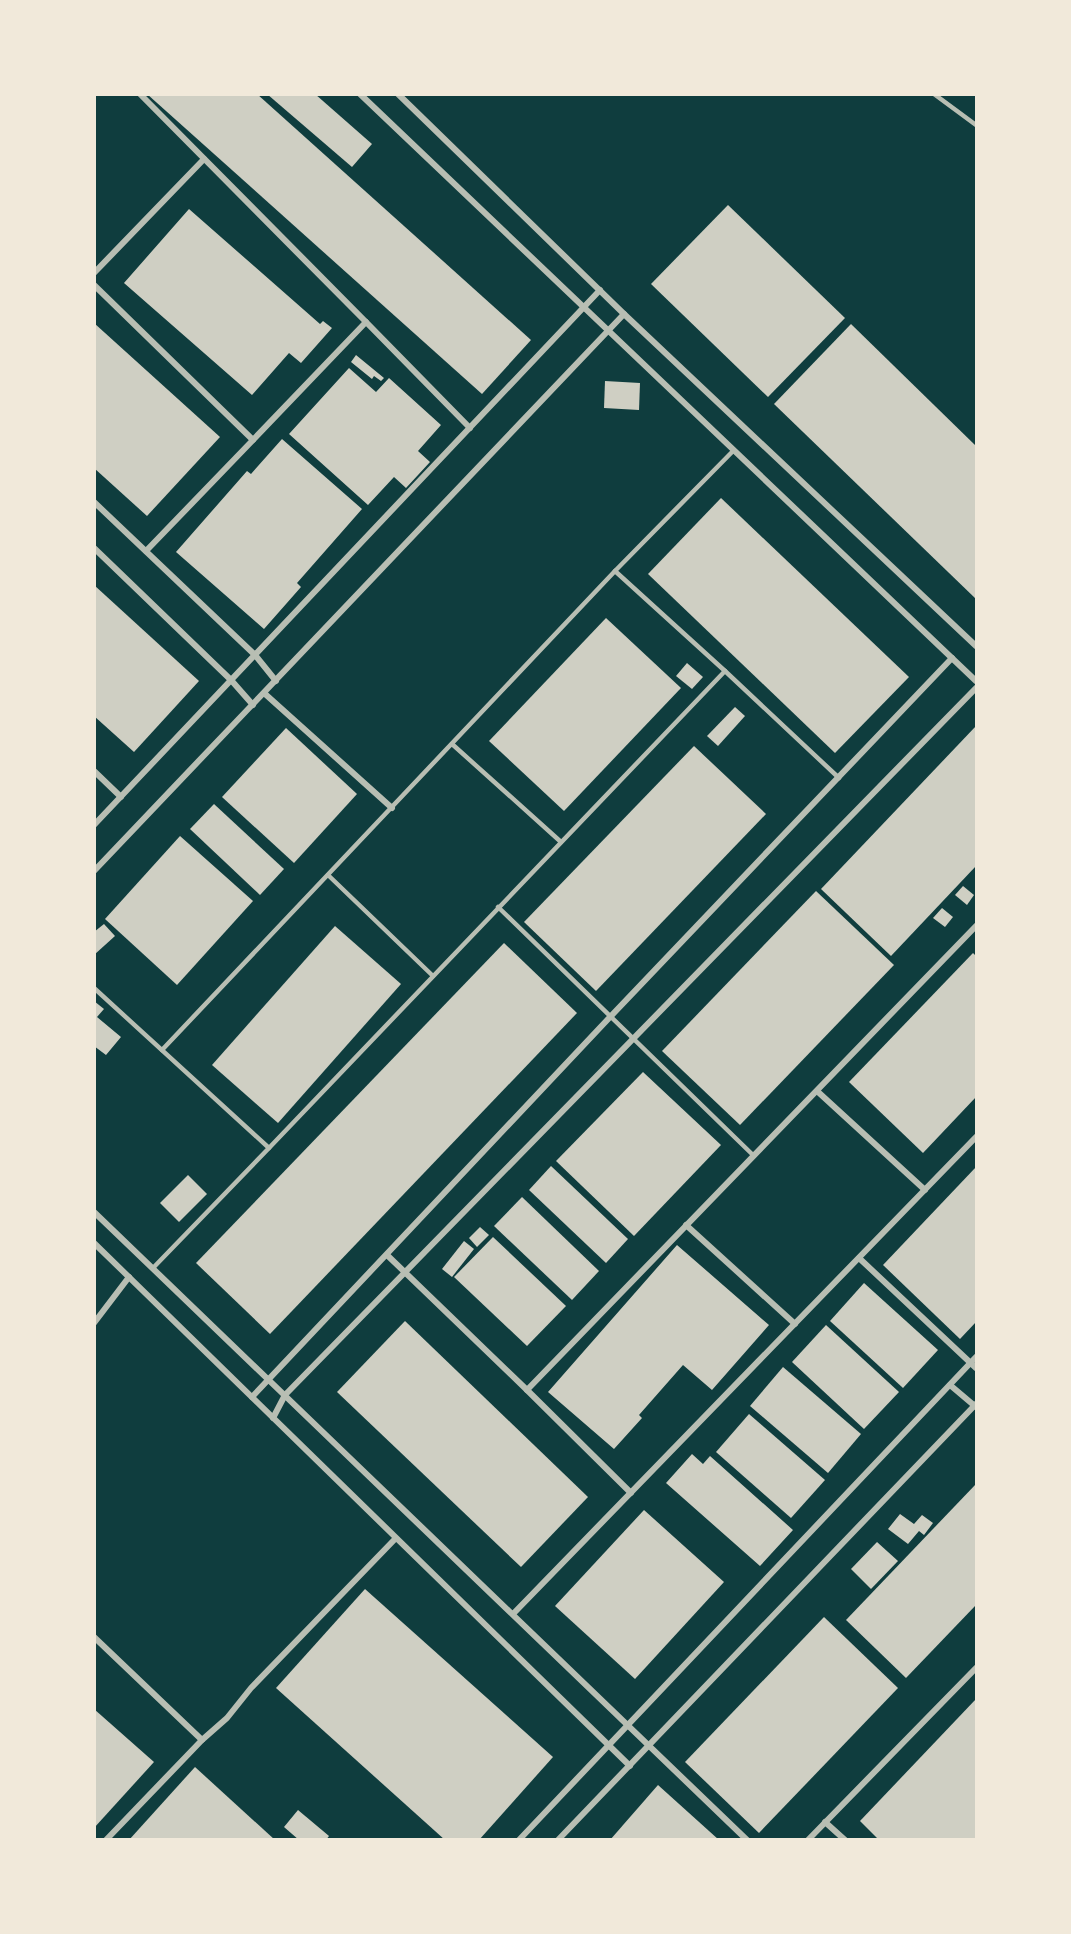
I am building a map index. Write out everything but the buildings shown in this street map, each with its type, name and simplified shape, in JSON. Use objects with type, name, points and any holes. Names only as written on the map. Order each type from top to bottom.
[{"type":"street","points":[[140,94],[470,428]]},
{"type":"street","points":[[360,94],[976,681]]},
{"type":"street","points":[[398,94],[624,314],[976,646]]},
{"type":"street","points":[[94,273],[204,159]]},
{"type":"street","points":[[94,285],[253,440]]},
{"type":"street","points":[[94,825],[600,290]]},
{"type":"street","points":[[94,872],[624,314]]},
{"type":"street","points":[[146,551],[366,322]]},
{"type":"street","points":[[94,502],[255,655],[276,681]]},
{"type":"street","points":[[94,548],[231,680],[253,705]]},
{"type":"street","points":[[252,1397],[952,658]]},
{"type":"street","points":[[273,1418],[285,1395],[976,688]]},
{"type":"street","points":[[264,693],[392,808]]},
{"type":"street","points":[[94,771],[121,797]]},
{"type":"street","points":[[527,1390],[976,926]]},
{"type":"street","points":[[817,1091],[925,1190]]},
{"type":"street","points":[[513,1614],[976,1137]]},
{"type":"street","points":[[94,1212],[747,1839]]},
{"type":"street","points":[[686,1225],[795,1324]]},
{"type":"street","points":[[94,1243],[630,1766]]},
{"type":"street","points":[[387,1255],[631,1493]]},
{"type":"street","points":[[859,1258],[976,1368]]},
{"type":"street","points":[[94,1323],[129,1277]]},
{"type":"street","points":[[519,1839],[976,1357]]},
{"type":"street","points":[[558,1839],[976,1406],[950,1385]]},
{"type":"street","points":[[106,1839],[202,1740],[227,1718],[251,1688],[395,1539]]},
{"type":"street","points":[[94,1637],[202,1740]]},
{"type":"street","points":[[808,1839],[976,1668]]},
{"type":"street","points":[[825,1822],[845,1839]]},
{"type":"lane","points":[[934,94],[976,125]]},
{"type":"lane","points":[[162,1050],[615,571],[734,450]]},
{"type":"lane","points":[[615,571],[839,778]]},
{"type":"lane","points":[[153,1268],[724,671]]},
{"type":"lane","points":[[452,744],[561,842]]},
{"type":"lane","points":[[328,876],[433,975]]},
{"type":"lane","points":[[498,907],[754,1155]]},
{"type":"lane","points":[[94,988],[269,1148]]}]
